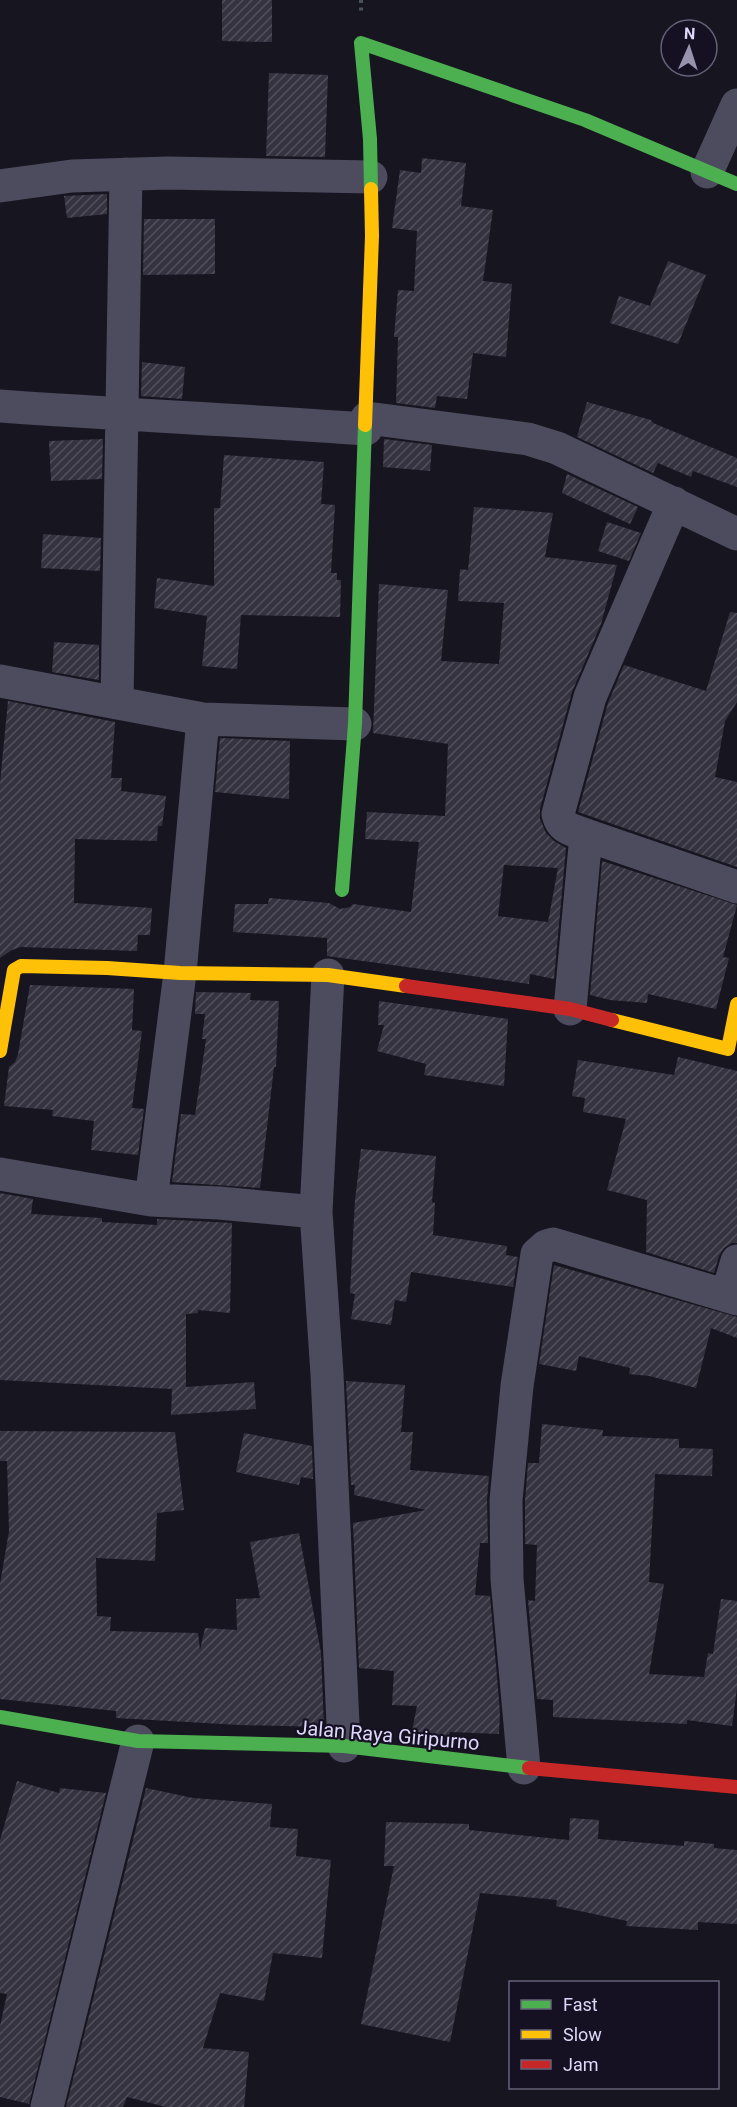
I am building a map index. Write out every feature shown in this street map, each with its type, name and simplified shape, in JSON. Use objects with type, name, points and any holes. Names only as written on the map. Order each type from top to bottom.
[{"type":"street","points":[[342,890],[356,724],[372,236],[370,139],[361,43],[585,120],[737,184]]},
{"type":"street","points":[[707,172],[737,105]]},
{"type":"street","points":[[0,186],[72,176],[126,174],[371,177]]},
{"type":"street","points":[[117,703],[126,174]]},
{"type":"street","points":[[0,406],[121,415],[366,424],[536,441],[557,448],[737,534]]},
{"type":"street","points":[[674,503],[590,697],[558,814],[563,826],[737,887]]},
{"type":"street","points":[[0,681],[203,719],[356,724]]},
{"type":"street","points":[[151,1200],[180,973],[203,719]]},
{"type":"street","points":[[570,1009],[586,835]]},
{"type":"street","points":[[0,1051],[12,975],[18,967],[107,968],[180,973],[328,975],[570,1009],[732,1049],[737,1004]]},
{"type":"street","points":[[328,975],[316,1212],[327,1374],[344,1746]]},
{"type":"street","points":[[0,1174],[151,1200],[219,1203],[316,1212]]},
{"type":"street","points":[[524,1768],[507,1579],[506,1500],[517,1386],[537,1254],[546,1246],[553,1245],[732,1297],[737,1261]]},
{"type":"street","name":"Jalan Raya Giripurno","points":[[0,1717],[138,1741],[344,1746],[524,1768],[737,1787]]},
{"type":"street","points":[[47,2107],[138,1741]]},
{"type":"building","points":[[222,0],[272,0],[272,42],[222,41]]},
{"type":"building","points":[[269,73],[328,75],[325,157],[266,156]]},
{"type":"building","points":[[422,158],[466,163],[461,206],[493,210],[483,281],[512,284],[506,357],[473,353],[467,399],[437,396],[435,408],[396,403],[398,337],[394,337],[398,290],[414,291],[417,231],[392,228],[400,170],[421,173]]},
{"type":"building","points":[[107,194],[107,214],[67,218],[64,196]]},
{"type":"building","points":[[144,219],[215,219],[215,274],[143,275]]},
{"type":"building","points":[[668,261],[706,275],[678,344],[610,323],[619,296],[650,306]]},
{"type":"building","points":[[142,362],[185,367],[182,399],[141,396]]},
{"type":"building","points":[[587,402],[651,420],[653,423],[737,458],[737,487],[693,471],[691,477],[658,463],[653,473],[577,437]]},
{"type":"building","points":[[103,439],[102,479],[51,481],[49,441]]},
{"type":"building","points":[[384,439],[432,445],[430,471],[383,467]]},
{"type":"building","points":[[224,455],[324,462],[321,504],[335,505],[331,573],[337,573],[337,580],[341,580],[340,617],[241,615],[237,669],[202,666],[207,616],[154,608],[157,578],[214,586],[214,508],[220,508]]},
{"type":"building","points":[[567,474],[638,507],[630,524],[562,493]]},
{"type":"building","points":[[474,507],[553,513],[545,557],[617,565],[601,624],[572,692],[540,809],[540,819],[546,833],[566,848],[554,979],[530,974],[529,984],[327,956],[327,938],[233,932],[235,904],[268,904],[269,898],[329,903],[340,909],[353,904],[411,912],[419,842],[365,839],[367,812],[445,816],[448,744],[373,733],[379,584],[448,590],[441,661],[499,664],[504,603],[458,601],[460,569],[468,570]],"holes":[[[504,865],[558,868],[548,922],[498,916]]]},
{"type":"building","points":[[607,522],[641,533],[629,561],[598,551]]},
{"type":"building","points":[[43,534],[101,538],[100,571],[41,568]]},
{"type":"building","points":[[730,612],[737,613],[737,702],[725,721],[715,777],[737,782],[737,867],[578,812],[608,703],[624,665],[706,691]]},
{"type":"building","points":[[54,642],[99,645],[99,680],[52,672]]},
{"type":"building","points":[[8,701],[115,722],[111,778],[122,778],[121,791],[166,796],[162,826],[158,826],[157,841],[75,839],[74,903],[152,908],[150,935],[138,935],[137,951],[21,947],[0,958],[0,783]]},
{"type":"building","points":[[220,738],[290,741],[289,799],[215,792]]},
{"type":"building","points":[[602,861],[737,905],[723,957],[729,958],[716,1009],[648,994],[647,1003],[610,1000],[590,995]]},
{"type":"building","points":[[30,985],[134,989],[132,1030],[142,1031],[132,1108],[144,1109],[138,1155],[91,1150],[94,1121],[52,1116],[53,1110],[4,1106],[9,1067],[15,1062],[18,1054]]},
{"type":"building","points":[[196,992],[251,993],[250,1000],[279,1001],[276,1067],[274,1067],[260,1188],[172,1182],[181,1114],[195,1115],[206,1039],[202,1039],[205,1014],[195,1014]]},
{"type":"building","points":[[379,1001],[508,1019],[504,1086],[424,1075],[426,1064],[377,1051],[384,1025],[378,1025]]},
{"type":"building","points":[[678,1057],[737,1071],[737,1243],[724,1248],[714,1273],[646,1252],[647,1200],[607,1190],[626,1119],[583,1112],[585,1098],[572,1096],[578,1060],[674,1075]]},
{"type":"building","points":[[361,1149],[436,1156],[432,1202],[435,1203],[433,1235],[507,1246],[506,1255],[518,1257],[513,1287],[411,1272],[406,1302],[395,1300],[391,1325],[351,1319],[355,1294],[350,1293],[355,1200]]},
{"type":"building","points":[[0,1193],[33,1199],[31,1214],[102,1218],[102,1222],[157,1225],[157,1219],[232,1223],[230,1313],[198,1310],[198,1313],[186,1314],[186,1387],[254,1382],[256,1409],[171,1415],[172,1389],[0,1380]]},
{"type":"building","points":[[554,1265],[737,1317],[737,1338],[711,1328],[696,1388],[649,1376],[629,1374],[630,1368],[579,1356],[576,1371],[539,1364]]},
{"type":"building","points":[[346,1381],[405,1385],[401,1432],[413,1432],[410,1470],[489,1476],[488,1543],[480,1543],[475,1595],[490,1596],[500,1712],[499,1734],[450,1732],[448,1740],[411,1735],[417,1706],[392,1705],[394,1671],[359,1668],[353,1523],[426,1510],[354,1495],[355,1485],[351,1485]]},
{"type":"building","points":[[542,1424],[603,1430],[602,1436],[679,1439],[679,1448],[713,1449],[712,1476],[655,1474],[649,1582],[664,1584],[649,1674],[704,1677],[708,1653],[713,1654],[721,1599],[737,1601],[737,1688],[732,1726],[687,1720],[687,1724],[553,1717],[553,1700],[537,1699],[528,1600],[535,1601],[537,1545],[525,1544],[525,1501],[528,1463],[539,1463]]},
{"type":"building","points":[[0,1431],[175,1432],[184,1510],[157,1513],[155,1561],[96,1558],[97,1616],[111,1617],[110,1631],[198,1633],[200,1650],[205,1628],[237,1630],[236,1599],[260,1598],[250,1542],[299,1533],[321,1653],[324,1727],[116,1718],[116,1711],[0,1699],[0,1584],[9,1531],[7,1461],[0,1461]]},
{"type":"building","points":[[244,1433],[312,1446],[313,1479],[301,1477],[299,1485],[236,1472]]},
{"type":"building","points":[[17,1781],[59,1793],[60,1788],[106,1793],[29,2104],[0,2097],[0,2026],[7,1994],[0,1993],[0,1840]]},
{"type":"building","points":[[146,1788],[193,1798],[272,1804],[270,1827],[298,1829],[296,1856],[331,1860],[322,1958],[273,1953],[264,2001],[220,1993],[203,2048],[249,2052],[244,2107],[166,2107],[127,2097],[123,2107],[66,2107]]},
{"type":"building","points":[[570,1818],[599,1820],[598,1839],[684,1846],[684,1841],[714,1844],[714,1848],[737,1850],[737,1924],[698,1922],[698,1930],[626,1926],[627,1921],[556,1906],[557,1900],[480,1893],[450,2042],[361,2024],[394,1866],[384,1866],[386,1822],[469,1824],[469,1830],[569,1840]]},
{"type":"traffic: fast","points":[[371,189],[370,139],[361,43],[585,120],[737,184]]},
{"type":"traffic: fast","points":[[342,890],[355,724],[365,425]]},
{"type":"traffic: fast","points":[[0,1717],[138,1741],[344,1746],[529,1768]]},
{"type":"traffic: slow","points":[[365,425],[372,236],[371,189]]},
{"type":"traffic: slow","points":[[0,1051],[14,970],[21,966],[180,973],[328,975],[406,986]]},
{"type":"traffic: slow","points":[[612,1020],[728,1049],[737,1004]]},
{"type":"traffic: jam","points":[[406,986],[570,1009],[612,1020]]},
{"type":"traffic: jam","points":[[529,1768],[737,1787]]}]
